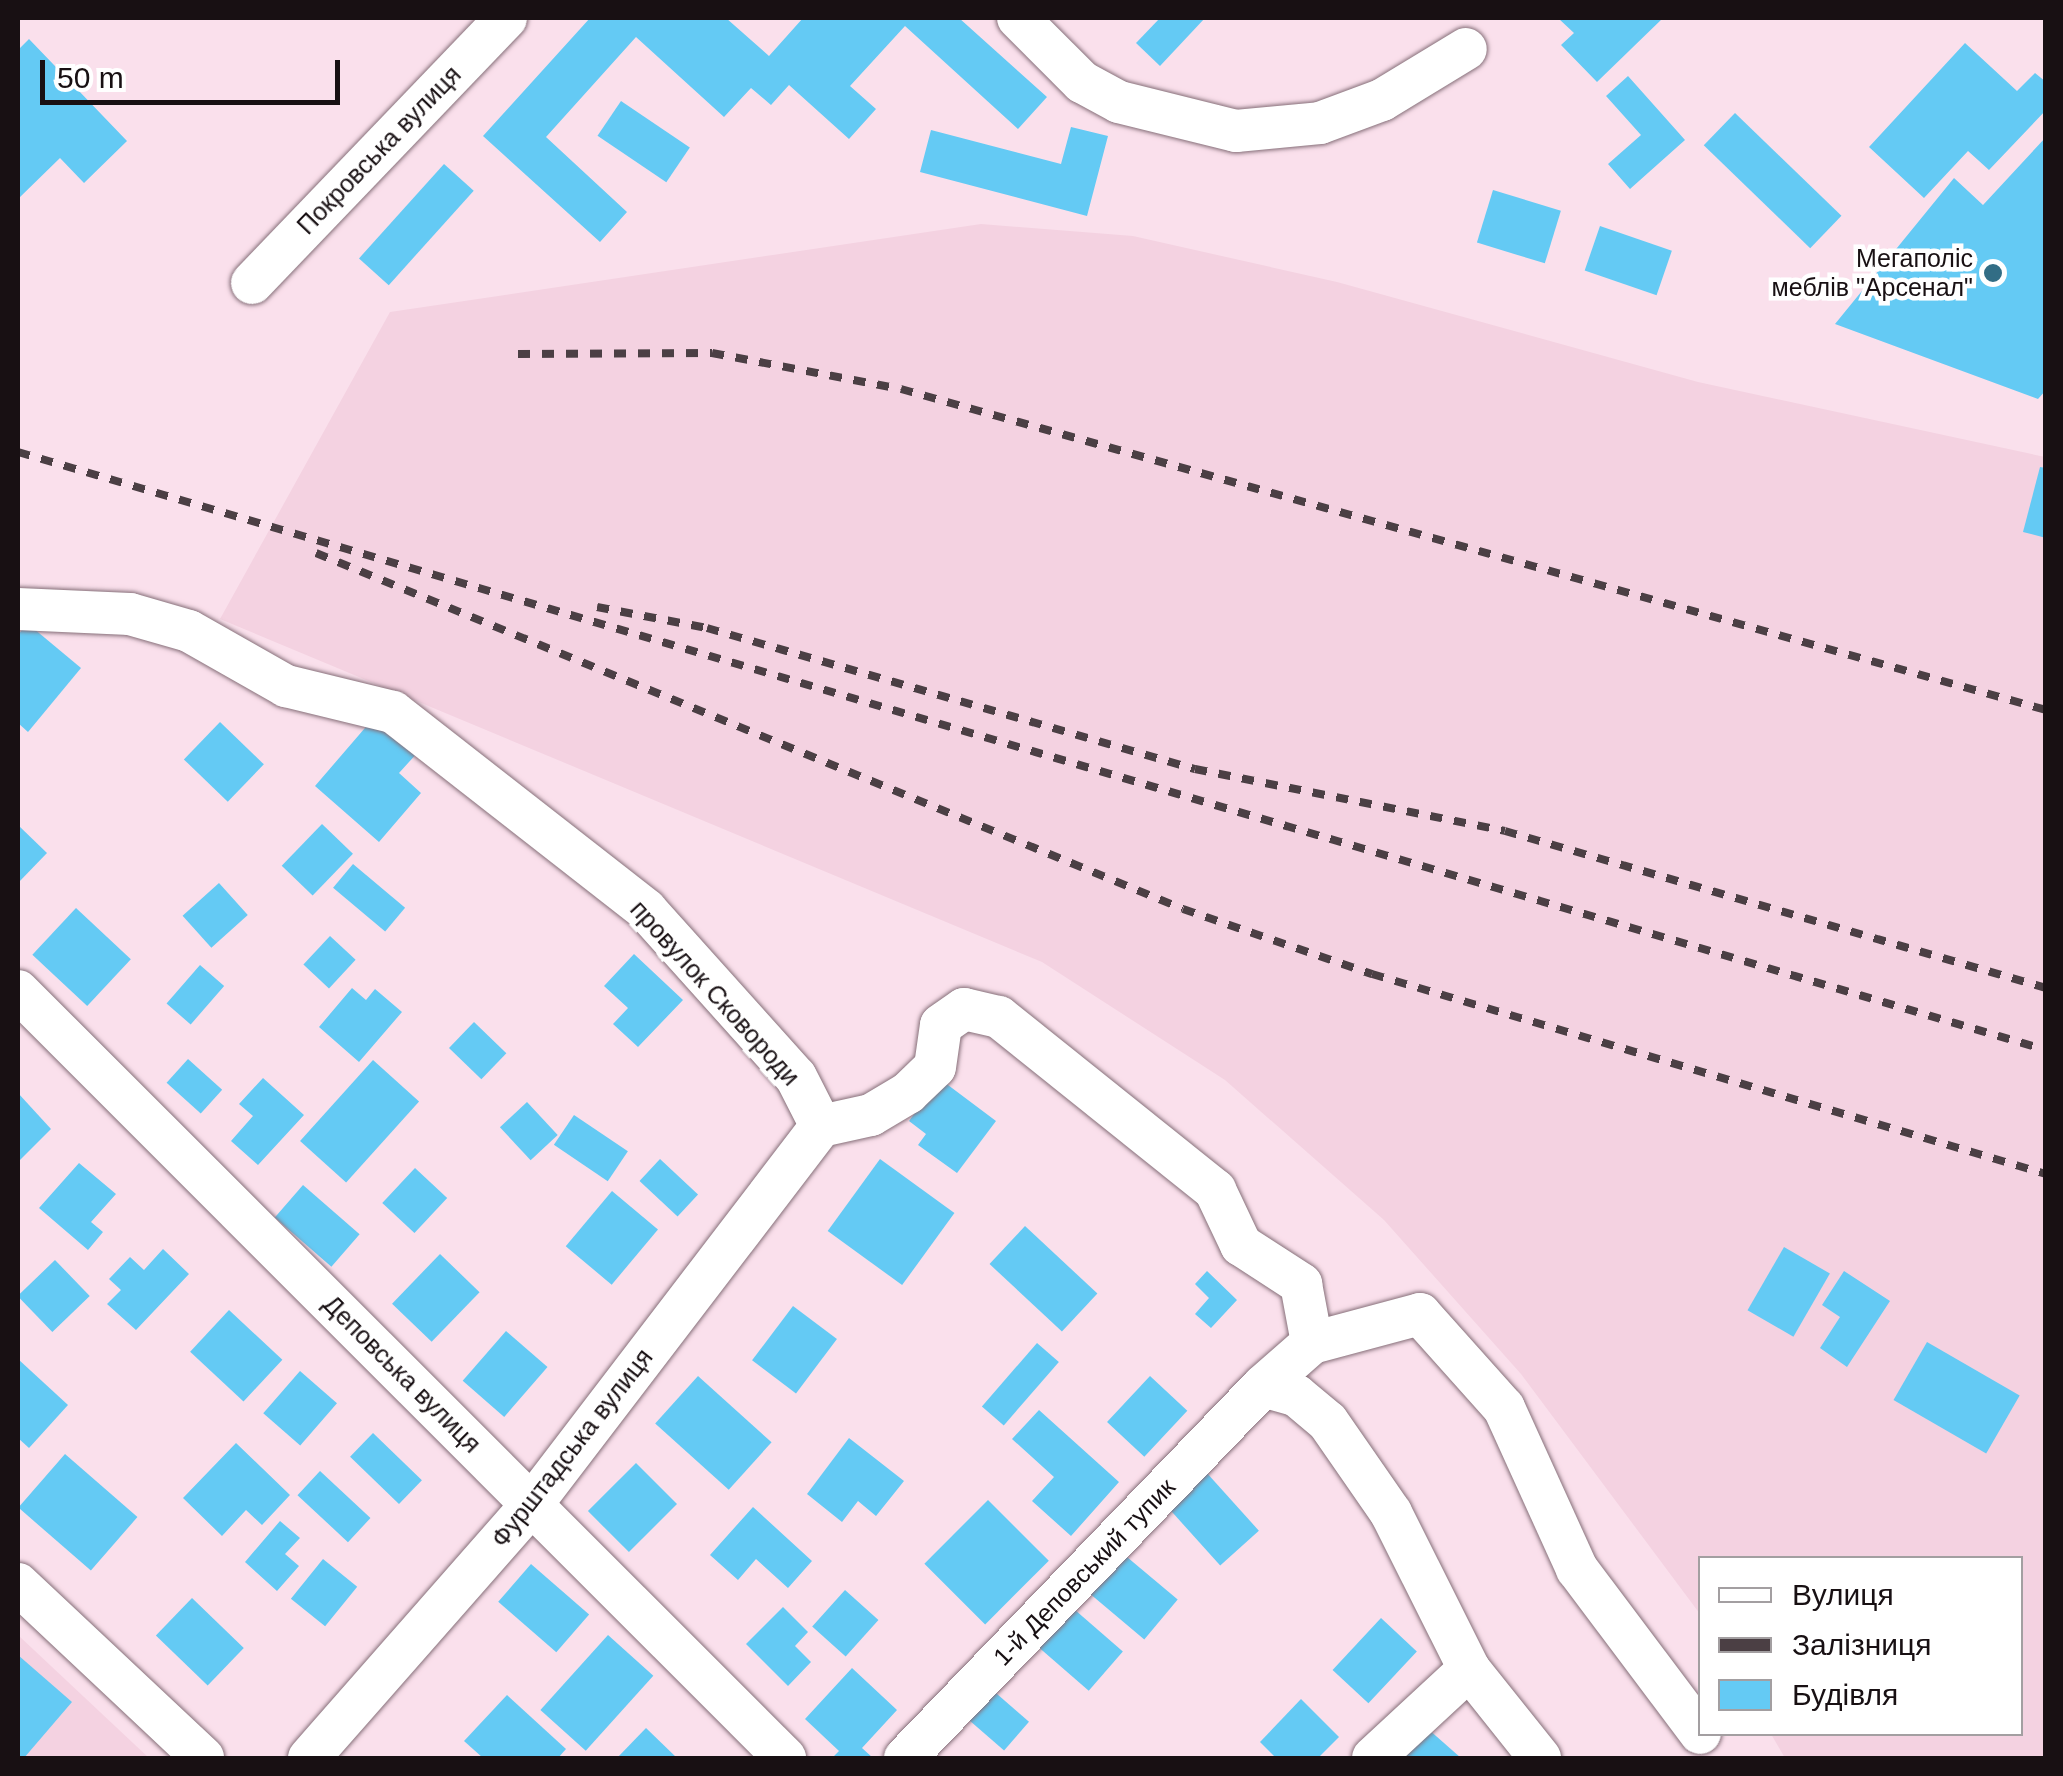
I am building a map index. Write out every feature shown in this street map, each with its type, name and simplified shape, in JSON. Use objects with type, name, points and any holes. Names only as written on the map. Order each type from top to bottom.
[{"type":"street","name":"Покровська вулиця","points":[[252,283],[506,18]]},
{"type":"street","points":[[1018,18],[1082,82],[1118,102],[1236,131],[1320,123],[1382,100],[1466,50]]},
{"type":"street","name":"провулок Сковороди","points":[[18,609],[130,614],[188,632],[299,690],[392,712],[646,910],[796,1078],[821,1126]]},
{"type":"street","name":"Деповська вулиця","points":[[18,990],[785,1758]]},
{"type":"street","points":[[821,1126],[871,1115],[908,1093],[935,1067],[942,1024],[964,1010],[999,1017],[1214,1190],[1241,1245],[1302,1284],[1312,1343]]},
{"type":"street","name":"Фурштадська вулиця","points":[[309,1758],[532,1504],[821,1126]]},
{"type":"street","points":[[1263,1386],[1312,1343],[1420,1314],[1504,1408],[1578,1569],[1698,1730]]},
{"type":"street","points":[[1263,1386],[1297,1396],[1328,1422],[1391,1513],[1469,1669],[1540,1758]]},
{"type":"street","name":"1-й Деповський тупик","points":[[905,1758],[1263,1386]]},
{"type":"street","points":[[18,1584],[203,1758]]},
{"type":"street","points":[[1373,1758],[1469,1669]]},
{"type":"street","points":[[1702,1736],[1719,1758]]},
{"type":"shaded area","points":[[981,224],[1133,236],[1337,282],[1698,382],[2045,457],[2045,1758],[1785,1758],[1772,1736],[2023,1736],[2023,1556],[1698,1556],[1698,1611],[1521,1374],[1384,1220],[1225,1080],[1042,962],[220,619],[390,312]]},
{"type":"shaded area","points":[[18,1635],[149,1758],[18,1758]]},
{"type":"building","points":[[590,18],[726,18],[769,56],[803,18],[959,18],[1047,97],[1018,129],[905,26],[850,86],[876,109],[849,139],[789,85],[771,105],[751,88],[724,117],[636,37],[546,137],[627,212],[600,242],[483,136]]},
{"type":"building","points":[[1160,18],[1205,18],[1160,66],[1136,43]]},
{"type":"building","points":[[1558,18],[1663,18],[1597,82],[1561,45],[1574,33]]},
{"type":"building","points":[[29,39],[127,141],[84,183],[60,158],[18,199],[18,50]]},
{"type":"building","points":[[1965,43],[2017,91],[2035,73],[2046,82],[2046,110],[1989,170],[1968,151],[1924,198],[1869,147]]},
{"type":"building","points":[[1628,76],[1685,140],[1630,189],[1608,164],[1641,135],[1606,96]]},
{"type":"building","points":[[621,101],[690,147],[666,182],[598,136]]},
{"type":"building","points":[[1735,113],[1841,216],[1810,248],[1704,145]]},
{"type":"building","points":[[1071,127],[1108,136],[1087,216],[920,172],[931,130],[1061,164]]},
{"type":"building","points":[[2046,137],[2046,390],[2038,399],[1835,324],[1954,178],[1983,205]]},
{"type":"building","points":[[444,164],[474,191],[389,285],[359,258]]},
{"type":"building","points":[[1493,190],[1561,211],[1545,263],[1477,243]]},
{"type":"building","points":[[1600,226],[1672,251],[1657,295],[1585,270]]},
{"type":"building","points":[[2040,467],[2046,468],[2046,538],[2023,532]]},
{"type":"building","points":[[27,623],[81,668],[28,732],[18,723],[18,635]]},
{"type":"building","points":[[377,714],[419,751],[399,773],[421,793],[379,842],[315,786]]},
{"type":"building","points":[[220,722],[264,764],[228,802],[184,759]]},
{"type":"building","points":[[322,824],[353,854],[313,896],[282,866]]},
{"type":"building","points":[[18,825],[47,853],[18,883]]},
{"type":"building","points":[[353,864],[405,908],[385,931],[333,888]]},
{"type":"building","points":[[219,883],[248,915],[211,948],[183,916]]},
{"type":"building","points":[[76,908],[131,959],[87,1006],[32,955]]},
{"type":"building","points":[[330,936],[356,960],[329,988],[303,965]]},
{"type":"building","points":[[634,954],[683,1000],[638,1047],[613,1024],[628,1008],[604,986]]},
{"type":"building","points":[[200,965],[224,986],[191,1024],[167,1003]]},
{"type":"building","points":[[352,988],[366,1000],[375,989],[402,1012],[359,1062],[319,1027]]},
{"type":"building","points":[[474,1022],[506,1053],[481,1079],[449,1048]]},
{"type":"building","points":[[188,1059],[222,1090],[201,1114],[167,1083]]},
{"type":"building","points":[[373,1060],[419,1101],[346,1182],[300,1141]]},
{"type":"building","points":[[263,1078],[304,1115],[258,1165],[231,1141],[253,1116],[239,1104]]},
{"type":"building","points":[[940,1079],[996,1121],[957,1173],[918,1145],[926,1134],[909,1121]]},
{"type":"building","points":[[18,1093],[51,1129],[18,1162]]},
{"type":"building","points":[[527,1102],[558,1135],[531,1160],[500,1127]]},
{"type":"building","points":[[574,1115],[628,1151],[608,1181],[554,1145]]},
{"type":"building","points":[[660,1159],[698,1194],[678,1216],[640,1181]]},
{"type":"building","points":[[880,1159],[954,1213],[902,1285],[828,1231]]},
{"type":"building","points":[[79,1163],[116,1194],[91,1222],[103,1232],[88,1250],[39,1208]]},
{"type":"building","points":[[415,1168],[447,1198],[414,1233],[382,1203]]},
{"type":"building","points":[[303,1185],[360,1234],[331,1267],[275,1217]]},
{"type":"building","points":[[612,1191],[658,1230],[612,1285],[566,1246]]},
{"type":"building","points":[[1025,1226],[1097,1294],[1062,1332],[990,1264]]},
{"type":"building","points":[[1784,1247],[1830,1274],[1793,1337],[1748,1310]]},
{"type":"building","points":[[163,1249],[189,1274],[136,1330],[107,1304],[121,1290],[109,1279],[130,1257],[144,1270]]},
{"type":"building","points":[[440,1254],[480,1292],[432,1342],[392,1304]]},
{"type":"building","points":[[55,1260],[90,1296],[52,1332],[18,1296]]},
{"type":"building","points":[[1207,1271],[1237,1300],[1211,1328],[1195,1314],[1209,1298],[1195,1284]]},
{"type":"building","points":[[1844,1271],[1890,1301],[1847,1367],[1820,1348],[1840,1317],[1822,1305]]},
{"type":"building","points":[[793,1306],[837,1339],[796,1393],[752,1360]]},
{"type":"building","points":[[229,1310],[282,1360],[244,1401],[190,1352]]},
{"type":"building","points":[[506,1331],[548,1367],[504,1417],[463,1381]]},
{"type":"building","points":[[1927,1342],[2020,1396],[1986,1454],[1894,1400]]},
{"type":"building","points":[[1037,1343],[1059,1362],[1004,1425],[982,1406]]},
{"type":"building","points":[[18,1359],[68,1405],[29,1448],[18,1438]]},
{"type":"building","points":[[300,1371],[337,1403],[300,1445],[263,1413]]},
{"type":"building","points":[[698,1376],[772,1442],[729,1490],[655,1424]]},
{"type":"building","points":[[1150,1376],[1187,1411],[1144,1457],[1107,1422]]},
{"type":"building","points":[[1039,1410],[1119,1482],[1071,1536],[1032,1501],[1054,1477],[1012,1439]]},
{"type":"building","points":[[373,1433],[422,1480],[399,1504],[350,1457]]},
{"type":"building","points":[[849,1438],[904,1481],[876,1516],[858,1501],[842,1522],[807,1494]]},
{"type":"building","points":[[236,1443],[290,1495],[262,1525],[246,1510],[222,1536],[183,1498]]},
{"type":"building","points":[[65,1454],[137,1517],[91,1571],[18,1508]]},
{"type":"building","points":[[636,1463],[677,1504],[629,1552],[588,1511]]},
{"type":"building","points":[[320,1471],[370,1518],[348,1542],[297,1495]]},
{"type":"building","points":[[1206,1472],[1259,1531],[1220,1566],[1167,1507]]},
{"type":"building","points":[[988,1500],[1049,1561],[985,1624],[924,1564]]},
{"type":"building","points":[[753,1507],[812,1561],[788,1588],[756,1559],[738,1580],[710,1555]]},
{"type":"building","points":[[280,1521],[300,1538],[285,1554],[299,1566],[277,1591],[245,1562]]},
{"type":"building","points":[[1121,1552],[1178,1600],[1144,1639],[1088,1592]]},
{"type":"building","points":[[323,1559],[357,1587],[325,1626],[291,1599]]},
{"type":"building","points":[[531,1564],[589,1615],[556,1652],[498,1602]]},
{"type":"building","points":[[845,1590],[878,1620],[846,1657],[812,1626]]},
{"type":"building","points":[[192,1598],[244,1648],[208,1685],[156,1635]]},
{"type":"building","points":[[1067,1603],[1123,1652],[1089,1691],[1033,1642]]},
{"type":"building","points":[[783,1607],[808,1632],[795,1646],[811,1662],[788,1686],[746,1644]]},
{"type":"building","points":[[1381,1618],[1417,1651],[1368,1703],[1333,1670]]},
{"type":"building","points":[[608,1635],[653,1676],[586,1751],[540,1710]]},
{"type":"building","points":[[18,1655],[72,1702],[24,1758],[18,1758]]},
{"type":"building","points":[[852,1668],[897,1710],[862,1748],[873,1758],[832,1758],[839,1751],[805,1719]]},
{"type":"building","points":[[989,1687],[1029,1722],[1004,1750],[964,1716]]},
{"type":"building","points":[[507,1695],[566,1749],[558,1758],[483,1758],[464,1741]]},
{"type":"building","points":[[1301,1699],[1339,1737],[1318,1758],[1276,1758],[1260,1742]]},
{"type":"building","points":[[1419,1721],[1461,1758],[1386,1758]]},
{"type":"building","points":[[646,1728],[677,1758],[617,1758]]},
{"type":"railway","points":[[518,354],[712,353],[901,389],[2046,710]]},
{"type":"railway","points":[[18,452],[2046,1050]]},
{"type":"railway","points":[[316,553],[1183,909],[1372,974],[2046,1174]]},
{"type":"railway","points":[[597,607],[707,628],[1195,769],[1505,831],[2046,988]]},
{"type":"place","name":"Мегаполіс меблів \"Арсенал\"","points":[[1993,273]]}]
